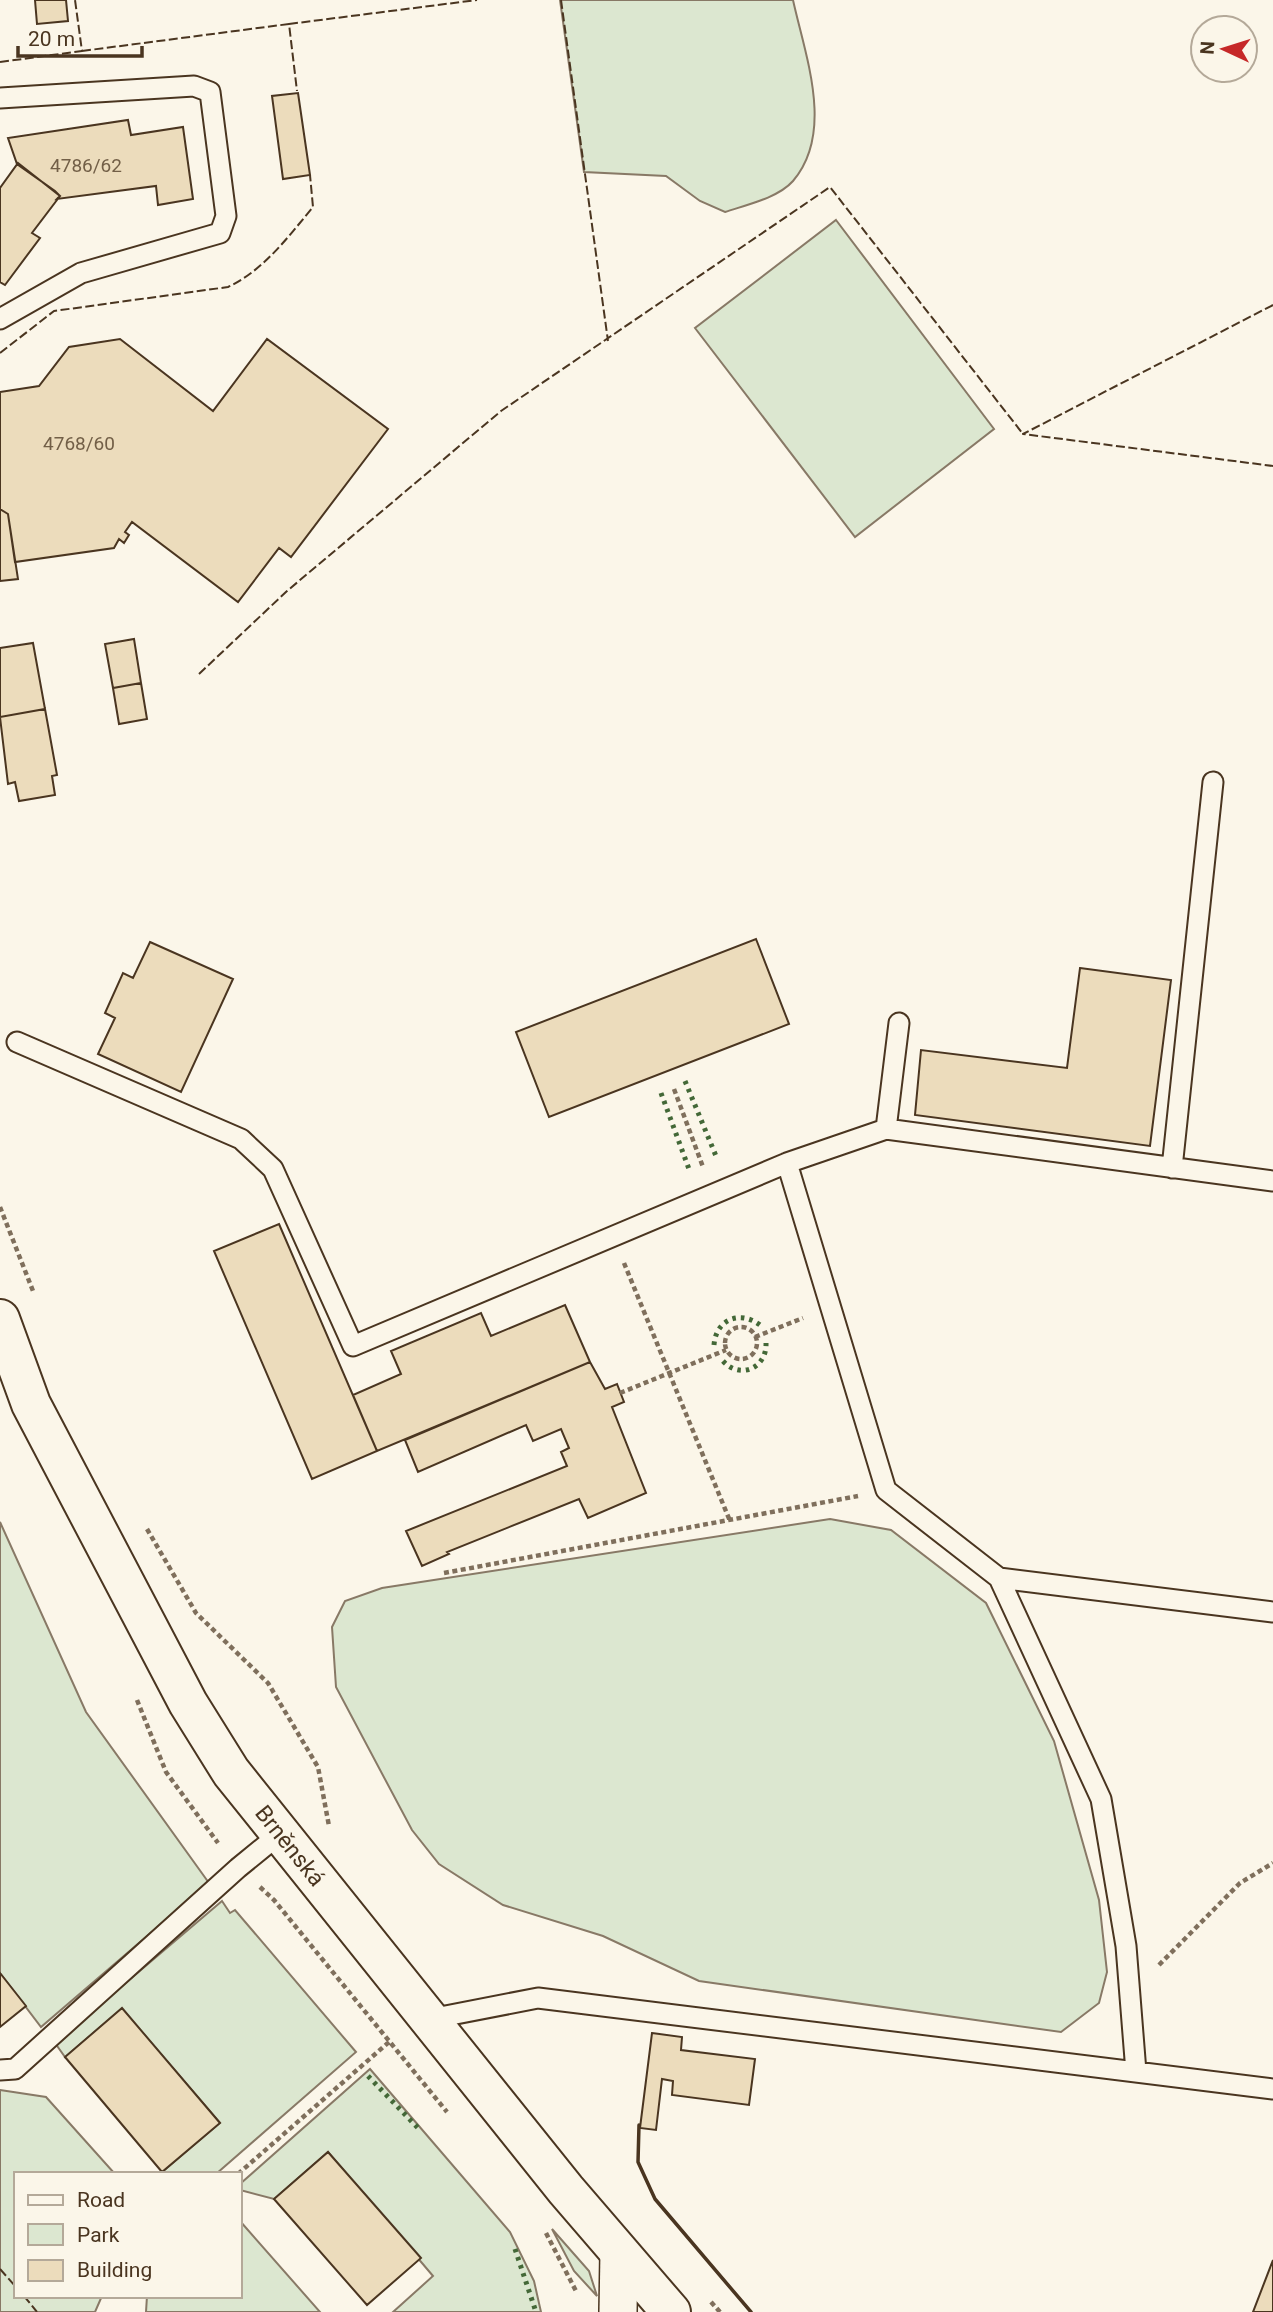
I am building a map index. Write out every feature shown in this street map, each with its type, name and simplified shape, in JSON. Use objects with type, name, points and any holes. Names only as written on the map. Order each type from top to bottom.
[{"type":"main road","name":"Brněnská","points":[[0,1319],[31,1404],[188,1703],[231,1772],[619,2252],[671,2312]]},
{"type":"street","points":[[618,2312],[619,2252]]},
{"type":"lane","points":[[0,99],[194,86],[210,92],[226,216],[220,233],[81,273],[0,319]]},
{"type":"lane","points":[[1172,1168],[1213,782]]},
{"type":"lane","points":[[886,1129],[900,1023]]},
{"type":"lane","points":[[16,1042],[241,1139],[273,1169],[354,1346],[787,1163],[886,1129],[1273,1181]]},
{"type":"lane","points":[[787,1163],[886,1490],[999,1578],[1101,1799],[1126,1947],[1136,2072]]},
{"type":"lane","points":[[999,1578],[1273,1612]]},
{"type":"lane","points":[[0,2070],[15,2069],[238,1868],[281,1833]]},
{"type":"lane","points":[[430,2019],[538,1998],[1273,2089]]},
{"type":"path","points":[[674,1089],[713,1194]]},
{"type":"path","points":[[0,1207],[34,1295]]},
{"type":"path","points":[[612,1235],[730,1521]]},
{"type":"path","points":[[755,1337],[829,1307]]},
{"type":"path","points":[[744,1328],[755,1337],[756,1348],[745,1359],[734,1358],[726,1350],[727,1335],[734,1329],[744,1328]]},
{"type":"path","points":[[620,1393],[726,1350]]},
{"type":"path","points":[[444,1573],[886,1490]]},
{"type":"path","points":[[141,1520],[196,1613],[268,1683],[318,1767],[328,1824],[336,1835]]},
{"type":"path","points":[[1130,1997],[1240,1883],[1273,1863]]},
{"type":"path","points":[[238,1868],[275,1900],[449,2114]]},
{"type":"path","points":[[240,2172],[389,2042]]},
{"type":"path","points":[[544,2229],[578,2294]]},
{"type":"green space","points":[[560,0],[793,0],[809,69],[815,117],[806,161],[793,181],[779,192],[725,212],[700,201],[666,176],[584,172]]},
{"type":"green space","points":[[836,220],[994,429],[855,537],[695,328]]},
{"type":"green space","points":[[830,1519],[891,1530],[986,1603],[1054,1741],[1099,1900],[1107,1972],[1099,2003],[1061,2032],[699,1981],[603,1936],[503,1905],[439,1864],[412,1830],[336,1687],[332,1627],[345,1601],[382,1588]]},
{"type":"green space","points":[[0,1522],[86,1712],[209,1883],[41,2027],[0,1973]]},
{"type":"green space","points":[[222,1901],[230,1913],[235,1910],[356,2052],[218,2172],[162,2172],[220,2123],[122,2009],[65,2057],[55,2043]]},
{"type":"green space","points":[[370,2069],[510,2232],[534,2281],[541,2312],[393,2312],[433,2276],[328,2152],[274,2199],[242,2191],[242,2182]]},
{"type":"green space","points":[[0,2090],[46,2097],[113,2172],[14,2172],[14,2298],[101,2298],[95,2312],[0,2312]]},
{"type":"green space","points":[[242,2223],[320,2312],[146,2312],[147,2298],[242,2298]]},
{"type":"green space","points":[[552,2229],[589,2271],[597,2296],[574,2271]]},
{"type":"building","points":[[35,0],[66,0],[68,21],[37,24]]},
{"type":"building","points":[[298,93],[310,175],[283,179],[272,96]]},
{"type":"building","points":[[128,120],[131,135],[183,127],[193,199],[158,205],[156,186],[57,199],[60,196],[55,191],[17,164],[8,138]]},
{"type":"building","points":[[18,163],[60,196],[32,233],[40,238],[5,285],[0,282],[0,188]]},
{"type":"building","points":[[120,339],[213,411],[267,339],[388,429],[291,557],[279,548],[238,602],[132,522],[125,532],[129,535],[124,543],[119,539],[114,548],[15,562],[8,514],[0,509],[0,392],[39,386],[69,347]]},
{"type":"building","points":[[0,509],[8,514],[18,579],[0,581]]},
{"type":"building","points":[[134,639],[141,683],[113,688],[105,644]]},
{"type":"building","points":[[33,643],[45,709],[0,717],[0,648]]},
{"type":"building","points":[[141,683],[147,719],[119,724],[113,688]]},
{"type":"building","points":[[45,709],[57,775],[52,776],[55,795],[19,801],[15,782],[8,784],[0,717]]},
{"type":"building","points":[[756,939],[789,1024],[549,1117],[516,1032]]},
{"type":"building","points":[[150,942],[233,979],[181,1092],[98,1054],[115,1018],[105,1013],[123,973],[133,978]]},
{"type":"building","points":[[1080,968],[1171,980],[1150,1146],[915,1115],[921,1050],[1067,1068]]},
{"type":"building","points":[[279,1224],[377,1451],[312,1479],[214,1251]]},
{"type":"building","points":[[565,1305],[590,1362],[377,1451],[353,1395],[401,1374],[391,1351],[481,1313],[491,1336]]},
{"type":"building","points":[[590,1362],[605,1389],[617,1384],[624,1402],[612,1407],[646,1493],[588,1518],[579,1499],[447,1552],[449,1554],[422,1566],[406,1531],[567,1466],[561,1452],[569,1448],[561,1429],[533,1441],[526,1425],[418,1472],[405,1440]]},
{"type":"building","points":[[0,1973],[26,2006],[0,2027]]},
{"type":"building","points":[[122,2008],[220,2123],[162,2172],[65,2057]]},
{"type":"building","points":[[652,2033],[682,2037],[681,2050],[755,2059],[749,2105],[672,2095],[673,2081],[662,2079],[656,2130],[640,2128]]},
{"type":"building","points":[[328,2152],[421,2258],[367,2305],[274,2199]]},
{"type":"building","points":[[1273,2260],[1273,2312],[1253,2312]]},
{"type":"hedge","points":[[685,1081],[716,1156]]},
{"type":"hedge","points":[[661,1093],[689,1169]]},
{"type":"hedge","points":[[714,1345],[719,1329],[730,1320],[745,1318],[760,1325]]},
{"type":"hedge","points":[[723,1361],[737,1370],[751,1368],[762,1359],[766,1343]]},
{"type":"hedge","points":[[368,2076],[419,2129]]},
{"type":"hedge","points":[[515,2249],[536,2312]]},
{"type":"fence","points":[[0,62],[82,51],[75,0]]},
{"type":"fence","points":[[289,24],[477,0]]},
{"type":"fence","points":[[561,0],[608,341]]},
{"type":"fence","points":[[82,51],[289,24],[297,91]]},
{"type":"fence","points":[[0,353],[54,311],[228,287],[241,280],[275,252],[313,207],[310,175]]},
{"type":"fence","points":[[199,674],[287,591],[501,411],[830,187],[1023,434]]},
{"type":"fence","points":[[1273,305],[1023,434],[1273,466]]},
{"type":"fence","points":[[0,2269],[14,2285]]},
{"type":"fence","points":[[26,2298],[37,2312]]},
{"type":"wall","points":[[639,2125],[638,2162],[655,2199],[751,2312]]}]
